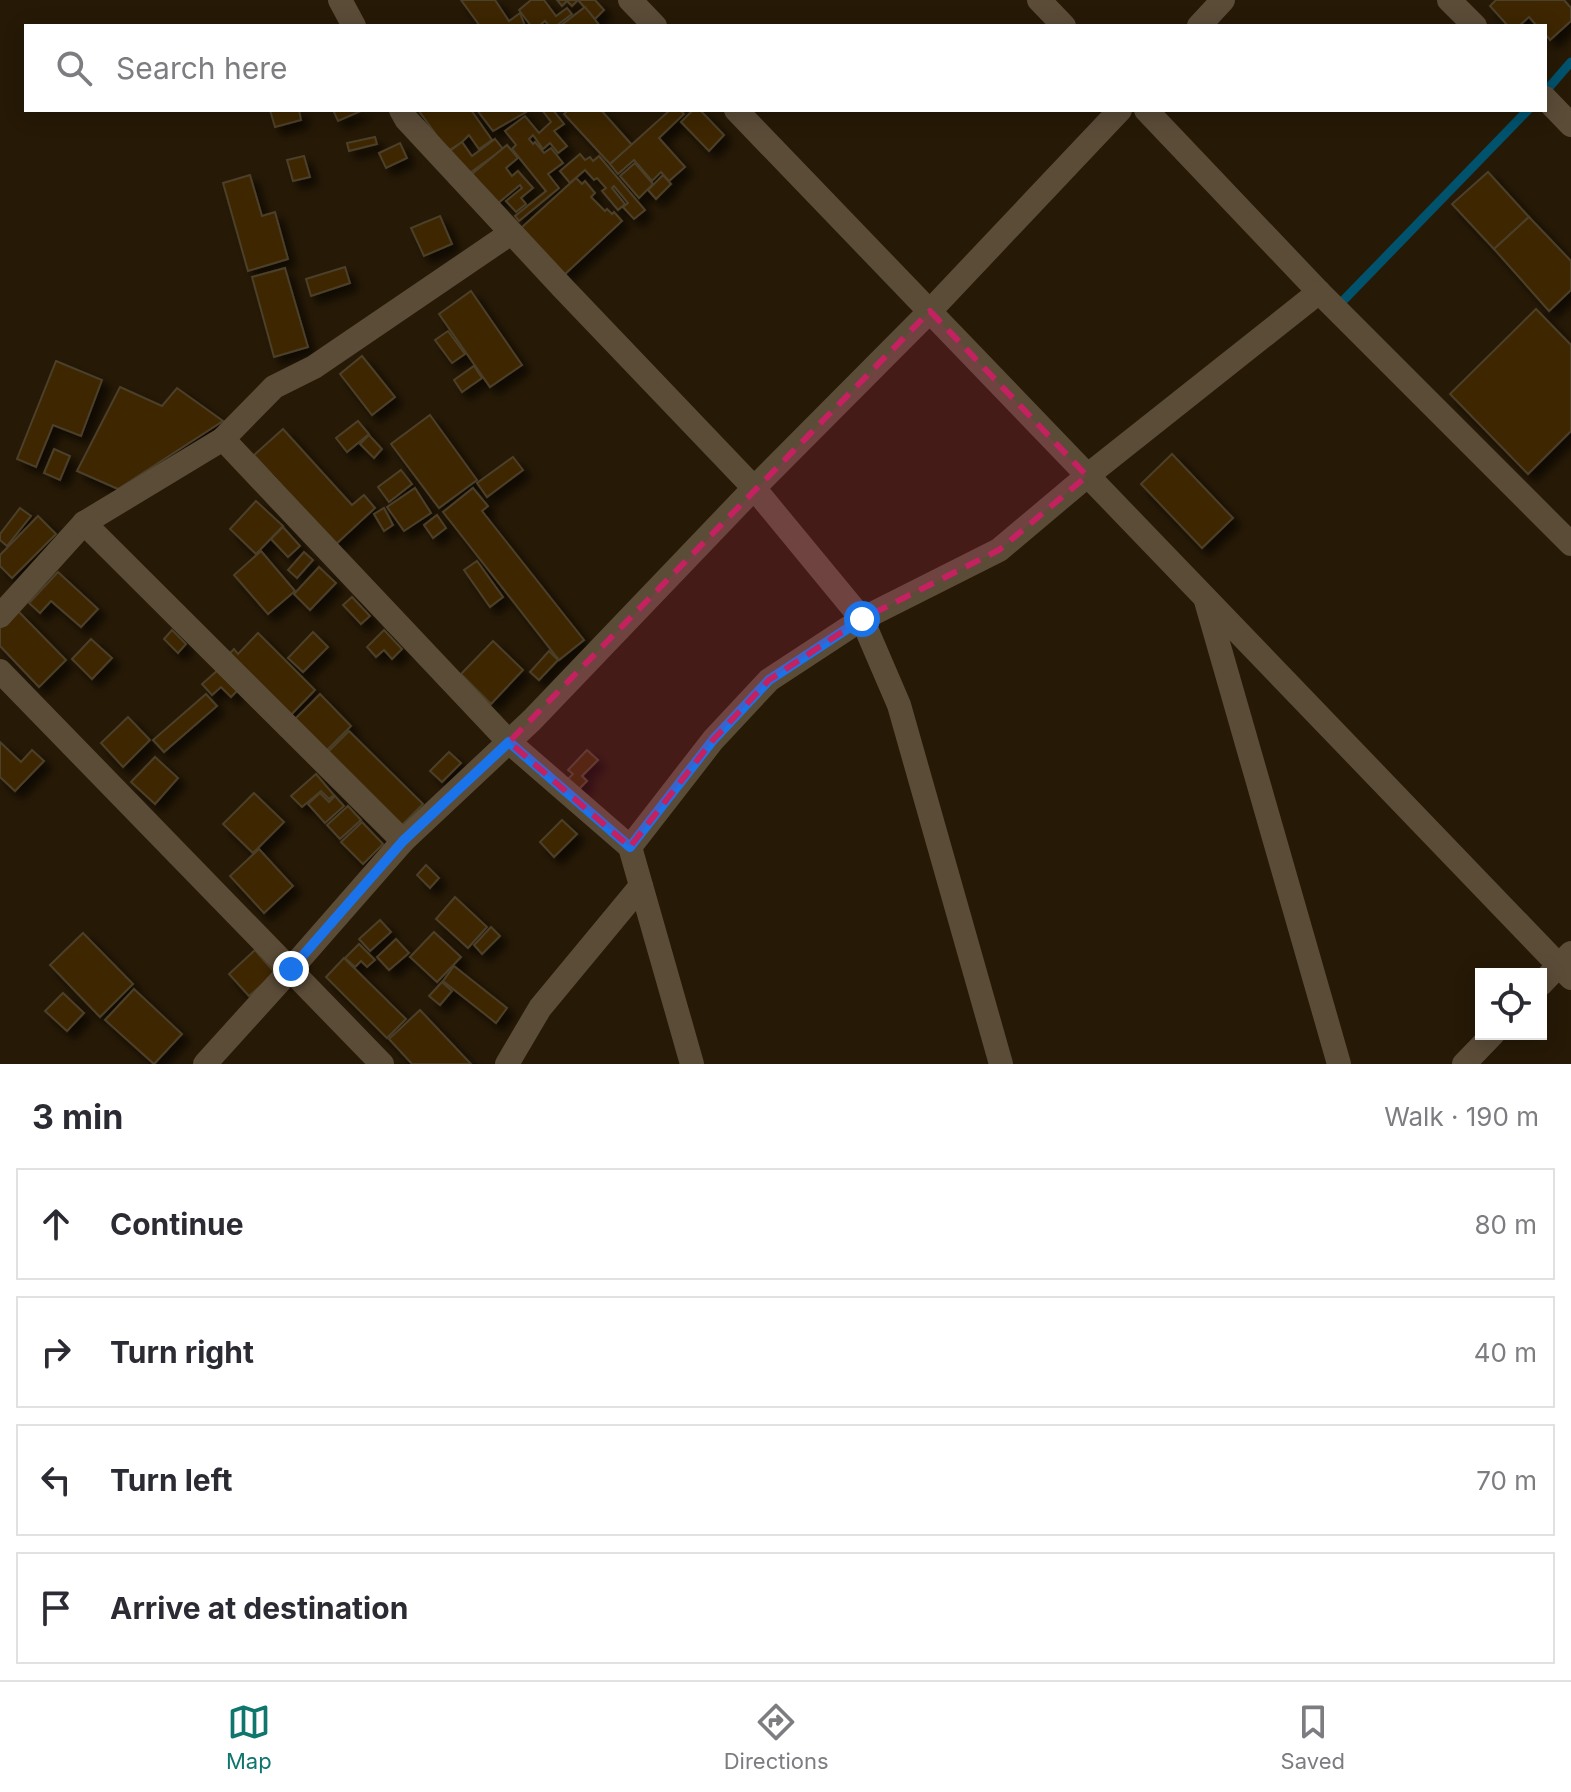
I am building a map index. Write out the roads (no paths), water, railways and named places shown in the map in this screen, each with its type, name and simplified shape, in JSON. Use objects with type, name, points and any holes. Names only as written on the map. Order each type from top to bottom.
[{"type":"street","points":[[340,0],[353,24]]},
{"type":"street","points":[[630,0],[653,24]]},
{"type":"street","points":[[1039,0],[1062,24]]},
{"type":"street","points":[[1201,24],[1223,0]]},
{"type":"street","points":[[1449,0],[1473,24]]},
{"type":"street","points":[[1547,100],[1571,125]]},
{"type":"street","points":[[402,112],[511,233],[754,488],[862,619],[899,705],[1001,1064]]},
{"type":"street","points":[[738,112],[1205,598],[1567,965],[1547,980]]},
{"type":"street","points":[[205,1064],[403,841],[532,720],[754,488],[930,311],[1118,112]]},
{"type":"street","points":[[1148,112],[1319,292],[1571,544]]},
{"type":"street","points":[[0,616],[84,523],[223,439],[274,387],[314,367],[511,233]]},
{"type":"street","points":[[630,847],[713,740],[769,680],[862,619],[999,550],[1319,292]]},
{"type":"street","points":[[223,439],[509,742],[630,847],[692,1064]]},
{"type":"street","points":[[84,523],[403,841]]},
{"type":"street","points":[[1205,598],[1339,1064]]},
{"type":"street","points":[[0,671],[382,1064]]},
{"type":"street","points":[[507,1064],[540,1008],[641,886]]},
{"type":"street","points":[[1464,1064],[1487,1040]]},
{"type":"waterway","points":[[1547,90],[1571,62]]},
{"type":"waterway","points":[[1336,308],[1526,112]]}]
